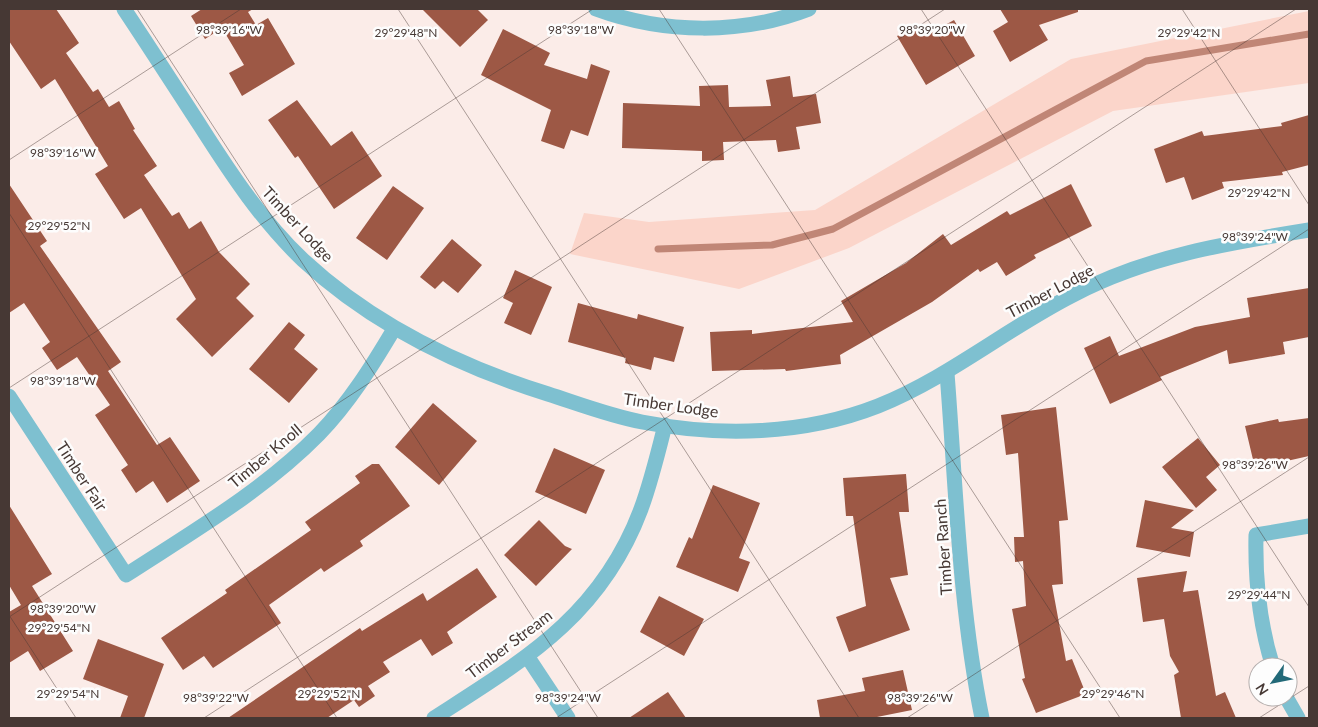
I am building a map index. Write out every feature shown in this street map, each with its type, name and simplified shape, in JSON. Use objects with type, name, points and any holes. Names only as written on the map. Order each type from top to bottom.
[{"type":"street","name":"Timber Lodge","points":[[124,9],[240,187],[304,260],[334,286],[394,329],[492,377],[642,422],[706,430],[749,431],[792,428],[834,420],[875,407],[914,390],[947,373],[1024,323],[1074,294],[1126,271],[1181,253],[1309,230]]},
{"type":"street","points":[[596,9],[644,23],[703,29],[737,26],[770,20],[809,9]]},
{"type":"street","name":"Timber Knoll","points":[[126,575],[226,510],[272,475],[319,434],[366,376],[394,329]]},
{"type":"street","name":"Timber Ranch","points":[[947,373],[964,603],[972,672],[982,718]]},
{"type":"street","name":"Timber Fair","points":[[9,396],[126,575]]},
{"type":"street","name":"Timber Stream","points":[[434,718],[527,656],[567,623],[590,598],[610,570],[627,541],[641,510],[665,425]]},
{"type":"street","points":[[1270,657],[1258,605],[1255,573],[1256,535],[1309,526]]},
{"type":"street","points":[[527,656],[568,718]]},
{"type":"street","points":[[1292,707],[1298,718]]},
{"type":"shaded area","points":[[1309,11],[1309,83],[1113,111],[849,248],[739,289],[570,254],[584,213],[649,222],[815,210],[1071,59]]},
{"type":"building","points":[[9,9],[56,9],[79,43],[66,53],[93,92],[98,89],[109,107],[119,101],[135,129],[133,130],[157,166],[144,175],[172,216],[179,212],[189,229],[201,221],[219,252],[250,284],[236,298],[254,316],[212,357],[176,319],[196,299],[141,208],[124,219],[95,174],[108,166],[55,79],[41,89],[9,41]]},
{"type":"building","points":[[202,9],[253,9],[248,12],[256,25],[268,18],[295,64],[242,96],[229,73],[244,65],[222,28],[205,39],[191,16]]},
{"type":"building","points":[[422,9],[477,9],[488,20],[460,47]]},
{"type":"building","points":[[1000,9],[1078,9],[1078,12],[1039,25],[1048,40],[1010,62],[993,31],[1008,22]]},
{"type":"building","points":[[954,20],[975,56],[926,85],[897,36],[919,24],[926,36]]},
{"type":"building","points":[[503,29],[550,53],[544,65],[587,79],[591,64],[610,71],[588,136],[571,130],[564,149],[541,141],[551,110],[481,75]]},
{"type":"building","points":[[790,76],[793,97],[816,94],[821,123],[796,127],[800,149],[778,152],[776,140],[723,142],[724,160],[702,161],[702,151],[622,148],[623,103],[700,106],[699,86],[728,85],[729,107],[771,106],[766,80]]},
{"type":"building","points":[[297,100],[331,146],[352,131],[382,176],[334,209],[298,156],[295,158],[268,120]]},
{"type":"building","points":[[1309,115],[1309,165],[1282,172],[1283,175],[1222,182],[1224,188],[1192,200],[1184,177],[1166,183],[1154,149],[1202,131],[1204,136],[1282,126],[1281,123]]},
{"type":"building","points":[[9,184],[47,241],[40,246],[121,362],[108,371],[157,445],[170,437],[200,481],[167,503],[153,481],[136,493],[121,470],[128,465],[95,415],[110,405],[77,357],[57,370],[42,348],[50,342],[24,303],[9,313]]},
{"type":"building","points":[[1071,184],[1092,226],[1034,255],[1036,258],[1006,276],[997,262],[980,272],[978,269],[932,302],[840,355],[841,364],[786,371],[785,369],[712,371],[710,332],[752,330],[752,334],[853,322],[841,301],[906,263],[943,234],[951,245],[1007,211],[1010,215]]},
{"type":"building","points":[[393,186],[424,208],[387,260],[356,238]]},
{"type":"building","points":[[452,239],[482,265],[458,293],[443,281],[435,289],[420,277]]},
{"type":"building","points":[[515,270],[552,287],[531,335],[504,323],[513,303],[503,298]]},
{"type":"building","points":[[1309,288],[1309,337],[1283,342],[1285,354],[1229,364],[1227,350],[1160,377],[1162,380],[1110,404],[1084,348],[1110,336],[1119,356],[1195,327],[1250,317],[1247,298]]},
{"type":"building","points":[[578,303],[637,319],[638,314],[684,327],[674,362],[654,357],[651,370],[625,363],[626,358],[568,342]]},
{"type":"building","points":[[289,322],[305,335],[294,349],[318,369],[289,403],[249,369]]},
{"type":"building","points":[[433,403],[477,441],[439,485],[395,447]]},
{"type":"building","points":[[1056,407],[1068,520],[1059,521],[1063,584],[1052,585],[1066,661],[1072,659],[1086,694],[1036,713],[1022,679],[1025,678],[1012,609],[1026,606],[1023,561],[1015,562],[1014,537],[1024,537],[1018,453],[1006,455],[1001,415]]},
{"type":"building","points":[[1309,418],[1309,456],[1255,468],[1245,426],[1278,419],[1279,422]]},
{"type":"building","points":[[1198,438],[1220,465],[1206,477],[1217,490],[1196,508],[1162,467]]},
{"type":"building","points":[[554,448],[605,470],[586,514],[535,492]]},
{"type":"building","points":[[372,464],[379,464],[410,506],[360,541],[363,546],[324,572],[321,568],[269,605],[281,623],[213,668],[204,656],[183,670],[161,638],[227,593],[225,590],[311,530],[305,522],[360,483],[355,476]]},
{"type":"building","points":[[906,474],[909,512],[899,512],[908,575],[890,578],[910,630],[849,652],[836,617],[866,606],[853,516],[846,516],[843,478]]},
{"type":"building","points":[[713,485],[760,503],[739,558],[750,562],[738,592],[676,567],[689,537],[692,539]]},
{"type":"building","points":[[1145,500],[1194,510],[1171,528],[1194,532],[1190,557],[1136,547]]},
{"type":"building","points":[[9,505],[52,574],[32,586],[73,651],[40,671],[28,651],[9,663],[9,612],[21,605],[9,585]]},
{"type":"building","points":[[539,520],[565,546],[572,549],[536,586],[504,555]]},
{"type":"building","points":[[477,568],[497,597],[447,632],[453,643],[432,656],[421,639],[383,662],[390,672],[368,686],[375,696],[359,707],[354,700],[327,718],[228,718],[360,628],[362,631],[423,593],[427,601]]},
{"type":"building","points":[[1187,571],[1183,592],[1198,590],[1216,696],[1225,692],[1236,718],[1181,718],[1174,675],[1179,672],[1170,656],[1164,619],[1143,622],[1137,578]]},
{"type":"building","points":[[659,596],[704,619],[684,656],[640,632]]},
{"type":"building","points":[[98,639],[164,664],[144,718],[120,718],[128,696],[83,679]]},
{"type":"building","points":[[903,670],[912,710],[872,718],[820,718],[817,700],[865,691],[862,678]]},
{"type":"building","points":[[668,692],[686,718],[629,718]]},
{"type":"waterway","points":[[658,249],[772,245],[833,229],[1146,61],[1309,34]]}]
